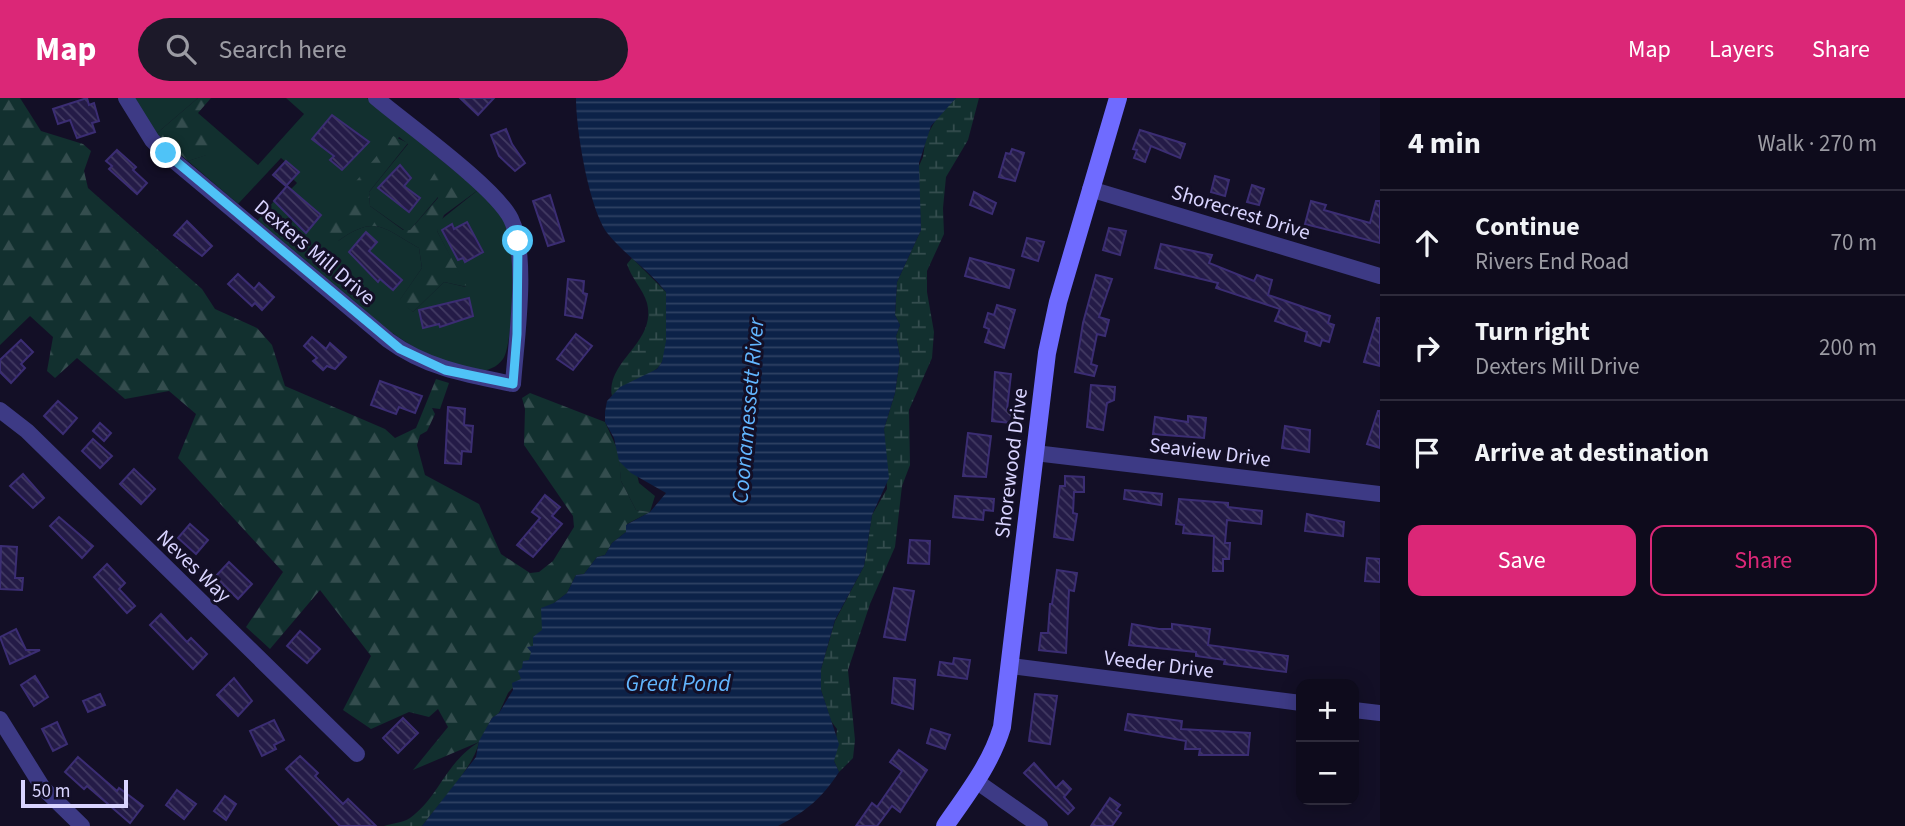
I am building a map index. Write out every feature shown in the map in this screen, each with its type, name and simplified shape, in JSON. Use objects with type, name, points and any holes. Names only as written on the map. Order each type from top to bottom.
[{"type":"street","name":"Dexters Mill Drive","points":[[126,98],[152,140],[166,153],[388,341],[409,355],[445,370],[513,384],[519,256],[512,222],[494,196],[376,98]]},
{"type":"street","name":"Shorewood Drive","points":[[945,826],[995,750],[1002,727],[1047,352],[1058,302],[1118,98]]},
{"type":"street","name":"Shorecrest Drive","points":[[1090,188],[1380,276]]},
{"type":"street","name":"Neves Way","points":[[0,410],[27,431],[357,754]]},
{"type":"street","name":"Seaview Drive","points":[[1035,453],[1380,494]]},
{"type":"street","name":"Veeder Drive","points":[[1011,666],[1296,702]]},
{"type":"street","points":[[1359,711],[1380,713]]},
{"type":"street","points":[[0,719],[43,788],[82,826]]},
{"type":"street","points":[[976,781],[1040,826]]},
{"type":"green space","points":[[0,98],[20,98],[41,131],[83,144],[91,151],[84,171],[88,188],[202,289],[215,309],[257,328],[272,345],[285,386],[385,429],[395,438],[416,428],[436,379],[449,383],[440,409],[432,408],[435,414],[427,431],[420,435],[417,445],[425,475],[479,504],[501,554],[530,573],[539,572],[553,561],[574,527],[573,516],[524,445],[525,409],[522,398],[530,393],[605,422],[619,453],[621,481],[636,510],[650,512],[627,524],[626,532],[612,543],[605,555],[597,557],[584,574],[576,575],[567,593],[554,603],[521,679],[508,693],[499,713],[492,718],[479,742],[413,770],[448,727],[438,709],[429,717],[409,712],[371,729],[343,710],[371,656],[320,590],[270,649],[246,627],[283,572],[178,458],[196,414],[169,391],[125,399],[77,358],[55,378],[47,371],[53,337],[30,316],[0,345]]},
{"type":"green space","points":[[133,98],[198,98],[156,134]]},
{"type":"green space","points":[[198,98],[211,98],[198,113],[211,141],[207,155],[188,161],[156,134]]},
{"type":"green space","points":[[286,98],[367,98],[446,164],[438,197],[410,230],[404,230],[370,206],[369,192],[408,144],[399,137],[338,241],[371,226],[388,230],[419,248],[422,268],[400,300],[413,312],[444,282],[466,287],[437,231],[438,222],[478,190],[502,215],[509,226],[513,242],[513,276],[509,336],[503,359],[498,365],[475,371],[449,364],[420,351],[361,310],[257,221],[274,201],[305,232],[321,215],[291,189],[297,183],[293,179],[298,172],[281,158],[238,204],[188,161],[206,155],[198,113],[258,165],[304,114]]},
{"type":"green space","points":[[956,98],[979,98],[968,140],[946,177],[944,234],[927,271],[927,292],[934,332],[932,358],[909,410],[910,465],[902,486],[895,547],[870,604],[848,670],[855,740],[853,758],[839,772],[834,761],[837,729],[831,721],[821,690],[821,669],[835,621],[864,566],[872,515],[887,489],[884,429],[895,393],[900,357],[896,336],[900,325],[895,315],[897,282],[921,230],[918,168],[926,137],[938,116]]},
{"type":"green space","points":[[393,136],[408,143],[369,192],[370,206],[403,230],[410,230],[438,198],[438,193],[429,182],[440,164],[446,164],[478,190],[444,215],[437,231],[467,287],[444,282],[413,312],[399,301],[422,268],[419,248],[379,227],[362,228],[338,241],[332,240],[329,232],[348,191]]},
{"type":"green space","points":[[632,258],[666,292],[667,345],[661,364],[654,371],[612,396],[612,383],[616,372],[639,341],[648,317],[647,303],[627,264]]},
{"type":"green space","points":[[619,461],[637,474],[639,483],[655,496],[650,512],[636,510],[621,481]]},
{"type":"green space","points":[[479,742],[463,774],[422,826],[384,826],[410,818],[429,800],[458,760]]},
{"type":"water","name":"Great Pond","points":[[576,98],[956,98],[931,126],[919,163],[921,230],[897,282],[895,315],[900,325],[896,336],[900,357],[895,393],[884,429],[889,478],[872,515],[864,566],[835,620],[821,669],[821,690],[839,744],[834,761],[839,772],[813,804],[778,826],[422,826],[476,757],[479,741],[513,690],[512,683],[521,679],[518,671],[522,668],[523,661],[529,660],[531,652],[527,647],[533,646],[533,637],[542,630],[541,608],[554,603],[567,593],[576,575],[584,574],[597,557],[605,555],[612,543],[626,532],[626,525],[650,512],[666,493],[631,473],[619,461],[614,438],[605,422],[605,412],[607,401],[620,387],[657,369],[662,362],[666,341],[666,292],[615,242],[601,222],[585,169]]},
{"type":"building","points":[[87,98],[89,105],[94,103],[99,121],[92,123],[95,132],[77,138],[70,120],[58,124],[53,109]]},
{"type":"building","points":[[460,98],[494,98],[478,115]]},
{"type":"building","points":[[332,115],[369,142],[342,170],[330,160],[334,156],[312,139]]},
{"type":"building","points":[[506,129],[525,163],[515,171],[499,156],[491,135]]},
{"type":"building","points":[[1140,130],[1185,144],[1180,158],[1151,146],[1145,162],[1134,158],[1137,150],[1133,149]]},
{"type":"building","points":[[1012,149],[1024,153],[1015,181],[999,177],[1006,153],[1010,154]]},
{"type":"building","points":[[117,150],[136,167],[133,170],[147,183],[137,194],[109,169],[112,166],[106,161]]},
{"type":"building","points":[[286,161],[299,172],[286,186],[273,175]]},
{"type":"building","points":[[400,165],[411,178],[404,186],[420,198],[409,212],[378,188]]},
{"type":"building","points":[[1215,176],[1229,180],[1225,196],[1211,192]]},
{"type":"building","points":[[1252,185],[1264,189],[1259,205],[1247,202]]},
{"type":"building","points":[[287,186],[321,215],[306,233],[274,201]]},
{"type":"building","points":[[974,192],[996,203],[992,214],[970,205]]},
{"type":"building","points":[[550,195],[564,241],[548,246],[533,201]]},
{"type":"building","points":[[1311,201],[1326,205],[1324,210],[1370,223],[1376,201],[1380,201],[1380,243],[1305,224]]},
{"type":"building","points":[[187,221],[212,246],[202,256],[174,235]]},
{"type":"building","points":[[467,222],[483,252],[465,262],[463,258],[458,260],[442,230],[452,224],[454,229]]},
{"type":"building","points":[[1109,228],[1126,231],[1120,255],[1103,250]]},
{"type":"building","points":[[366,232],[377,242],[369,251],[402,280],[393,290],[380,279],[378,282],[349,252]]},
{"type":"building","points":[[1027,238],[1044,242],[1038,261],[1022,256]]},
{"type":"building","points":[[1161,244],[1212,255],[1209,263],[1254,281],[1257,275],[1272,280],[1268,295],[1330,316],[1328,323],[1334,325],[1329,342],[1322,340],[1320,346],[1305,341],[1307,332],[1275,321],[1280,309],[1216,288],[1218,283],[1155,268]]},
{"type":"building","points":[[970,258],[1014,270],[1009,288],[965,276]]},
{"type":"building","points":[[238,274],[254,289],[259,283],[274,297],[262,310],[255,303],[252,306],[228,284]]},
{"type":"building","points":[[1096,275],[1112,279],[1099,317],[1109,320],[1105,336],[1097,334],[1091,364],[1097,366],[1094,376],[1075,372],[1083,323]]},
{"type":"building","points":[[568,279],[584,281],[583,293],[587,294],[582,318],[565,315]]},
{"type":"building","points":[[469,298],[473,316],[440,327],[439,324],[423,328],[419,310]]},
{"type":"building","points":[[997,305],[1015,310],[1004,348],[985,342],[989,329],[984,327],[988,313],[994,315]]},
{"type":"building","points":[[1377,318],[1380,318],[1380,366],[1364,362]]},
{"type":"building","points":[[576,334],[592,346],[573,370],[557,359]]},
{"type":"building","points":[[312,337],[326,349],[330,343],[346,357],[335,369],[327,366],[323,370],[313,361],[317,358],[304,346]]},
{"type":"building","points":[[21,340],[33,352],[21,364],[25,368],[11,383],[0,372],[0,360]]},
{"type":"building","points":[[995,372],[1011,374],[1007,410],[1013,411],[1011,423],[992,421]]},
{"type":"building","points":[[380,381],[422,396],[415,413],[399,407],[396,414],[371,405]]},
{"type":"building","points":[[1091,385],[1115,387],[1114,400],[1107,403],[1103,430],[1087,427]]},
{"type":"building","points":[[58,401],[77,418],[63,434],[44,416]]},
{"type":"building","points":[[448,407],[465,409],[464,425],[473,426],[471,452],[462,451],[461,464],[445,463]]},
{"type":"building","points":[[1380,411],[1380,448],[1367,444]]},
{"type":"building","points":[[1188,416],[1206,418],[1204,438],[1153,434],[1155,417],[1188,422]]},
{"type":"building","points":[[100,423],[111,433],[104,441],[93,431]]},
{"type":"building","points":[[1285,426],[1310,430],[1309,452],[1282,448]]},
{"type":"building","points":[[968,433],[991,436],[986,477],[963,476]]},
{"type":"building","points":[[93,439],[112,456],[100,468],[82,451]]},
{"type":"building","points":[[134,469],[155,489],[141,504],[120,484]]},
{"type":"building","points":[[23,474],[44,498],[33,508],[10,486]]},
{"type":"building","points":[[1065,476],[1084,477],[1084,492],[1074,492],[1073,513],[1077,514],[1073,540],[1054,537],[1060,486],[1065,486]]},
{"type":"building","points":[[1125,490],[1162,494],[1161,505],[1124,499]]},
{"type":"building","points":[[545,495],[560,507],[552,516],[562,524],[533,557],[517,545],[540,518],[532,512]]},
{"type":"building","points":[[955,496],[994,499],[993,511],[984,510],[983,520],[953,517]]},
{"type":"building","points":[[1179,499],[1228,503],[1228,507],[1262,511],[1261,524],[1227,520],[1225,543],[1230,543],[1229,559],[1223,559],[1223,571],[1213,571],[1214,536],[1183,533],[1184,525],[1176,524]]},
{"type":"building","points":[[1307,514],[1344,522],[1343,536],[1305,531]]},
{"type":"building","points":[[59,517],[93,546],[82,558],[50,526]]},
{"type":"building","points":[[190,524],[208,540],[196,554],[178,538]]},
{"type":"building","points":[[910,540],[930,541],[929,564],[908,563]]},
{"type":"building","points":[[1,546],[17,547],[15,578],[23,578],[22,590],[0,589]]},
{"type":"building","points":[[1367,558],[1380,559],[1380,582],[1365,581]]},
{"type":"building","points":[[229,562],[252,584],[238,599],[215,577]]},
{"type":"building","points":[[107,564],[125,583],[119,589],[135,606],[127,613],[94,577]]},
{"type":"building","points":[[1057,570],[1077,573],[1074,591],[1069,590],[1066,653],[1039,650],[1041,633],[1048,633],[1050,604]]},
{"type":"building","points":[[894,588],[914,591],[905,640],[884,637]]},
{"type":"building","points":[[161,614],[187,642],[191,638],[207,654],[193,669],[150,625]]},
{"type":"building","points":[[1132,624],[1159,629],[1172,629],[1172,624],[1210,629],[1208,645],[1288,656],[1286,672],[1224,664],[1225,660],[1196,656],[1196,652],[1129,645]]},
{"type":"building","points":[[16,629],[26,650],[40,650],[10,664],[0,637]]},
{"type":"building","points":[[300,631],[320,649],[307,663],[287,646]]},
{"type":"building","points":[[954,658],[970,660],[967,679],[938,675],[940,662],[953,664]]},
{"type":"building","points":[[35,676],[48,697],[34,706],[21,685]]},
{"type":"building","points":[[234,678],[252,701],[238,716],[217,695]]},
{"type":"building","points":[[894,678],[915,680],[913,709],[892,703]]},
{"type":"building","points":[[100,694],[105,705],[88,712],[83,701]]},
{"type":"building","points":[[1035,694],[1057,696],[1050,744],[1029,741]]},
{"type":"building","points":[[1128,714],[1182,721],[1181,729],[1250,733],[1248,755],[1199,755],[1200,749],[1185,749],[1186,741],[1125,730]]},
{"type":"building","points":[[403,718],[418,733],[398,753],[383,738]]},
{"type":"building","points":[[274,720],[284,740],[274,745],[276,749],[262,756],[250,731]]},
{"type":"building","points":[[57,722],[67,744],[53,751],[42,729]]},
{"type":"building","points":[[931,729],[950,735],[945,749],[927,743]]},
{"type":"building","points":[[899,750],[927,770],[900,812],[892,806],[877,826],[856,826],[872,803],[877,807],[902,771],[890,762]]},
{"type":"building","points":[[300,756],[318,773],[315,776],[343,804],[348,799],[376,826],[340,826],[286,769]]},
{"type":"building","points":[[78,757],[117,791],[119,788],[143,806],[130,823],[87,786],[84,789],[65,772]]},
{"type":"building","points":[[1034,763],[1056,788],[1063,781],[1071,789],[1064,797],[1074,808],[1068,814],[1024,773]]},
{"type":"building","points":[[177,790],[196,804],[184,819],[166,805]]},
{"type":"building","points":[[225,796],[236,804],[226,820],[214,811]]},
{"type":"building","points":[[1110,798],[1120,805],[1116,810],[1121,813],[1112,826],[1091,826]]},
{"type":"route","points":[[166,153],[400,349],[445,370],[513,384],[517,334],[518,241]]},
{"type":"water label","name":"Coonamessett River","points":[[748,411]]}]
